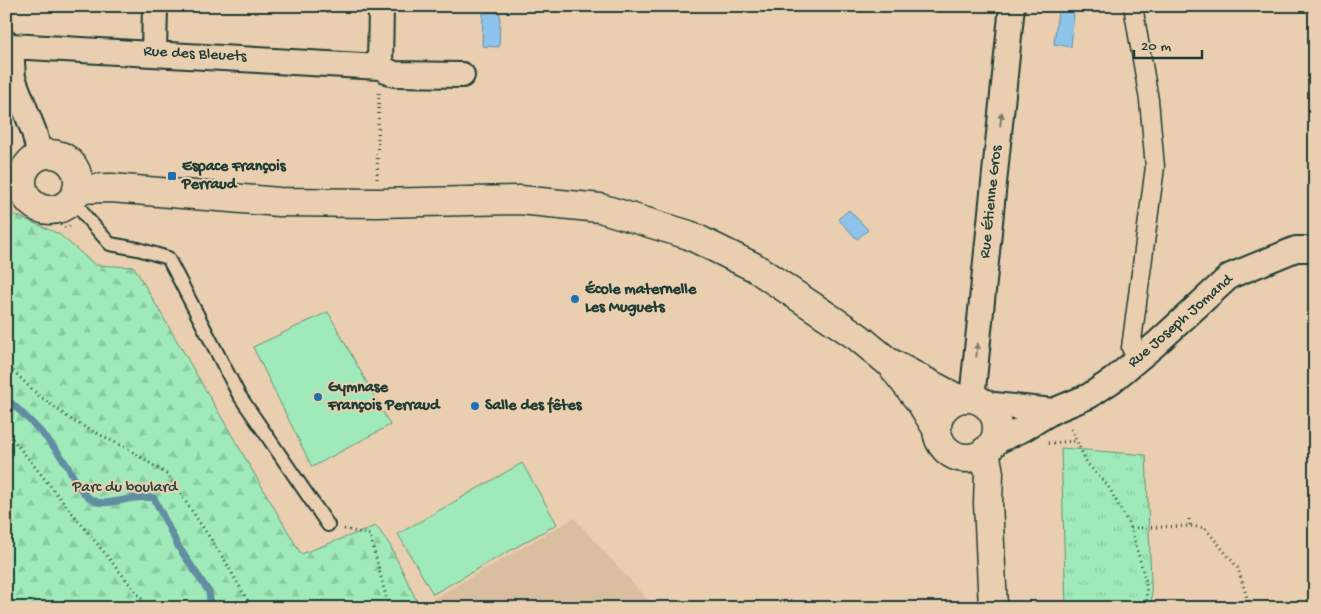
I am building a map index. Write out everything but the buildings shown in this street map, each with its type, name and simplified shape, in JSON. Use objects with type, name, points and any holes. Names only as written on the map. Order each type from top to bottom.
[{"type":"main road","points":[[52,154],[62,157],[75,170],[78,179],[75,193],[66,204],[58,208],[49,210],[31,203],[14,175],[40,156],[52,154]]},
{"type":"main road","points":[[75,193],[112,188],[279,202],[520,200],[600,208],[689,235],[754,267],[858,337],[887,361],[921,403],[937,429]]},
{"type":"main road","points":[[887,361],[992,411],[996,420],[996,430],[988,447],[981,454],[971,457],[956,455]]},
{"type":"main road","points":[[972,401],[949,404],[942,410],[938,419],[937,429],[944,447],[956,455],[988,503]]},
{"type":"main road","points":[[988,447],[988,503],[993,608]]},
{"type":"street","points":[[154,6],[154,53]]},
{"type":"street","points":[[380,66],[381,6]]},
{"type":"street","name":"Rue Étienne Gros","points":[[972,401],[1012,6]]},
{"type":"street","points":[[1133,6],[1149,100],[1156,167],[1131,348],[1140,358]]},
{"type":"street","points":[[9,45],[13,78],[34,132],[40,156]]},
{"type":"street","name":"Rue des Bleuets","points":[[9,45],[380,66],[394,74],[462,75]]},
{"type":"street","name":"Rue Joseph Jomand","points":[[988,447],[1057,410],[1089,396],[1140,358],[1230,276],[1296,249],[1315,249]]},
{"type":"street","name":"Rue Joseph Jomand","points":[[972,401],[1057,410]]},
{"type":"lane","points":[[75,193],[86,217],[110,244],[138,249],[168,258],[239,396],[328,525]]},
{"type":"path","points":[[377,202],[380,66]]},
{"type":"path","points":[[6,364],[38,395],[73,421],[130,450],[168,475],[224,559],[252,608]]},
{"type":"path","points":[[1057,410],[1076,436],[1076,441],[1087,463],[1108,486],[1131,528],[1146,582],[1147,608]]},
{"type":"path","points":[[6,431],[149,608]]},
{"type":"path","points":[[1041,446],[1050,442],[1076,441]]},
{"type":"path","points":[[1189,519],[1190,526]]},
{"type":"path","points":[[328,525],[370,535],[389,608]]},
{"type":"path","points":[[1131,528],[1190,526],[1206,528],[1238,568],[1250,608]]},
{"type":"shaded area","points":[[574,518],[655,608],[419,607]]},
{"type":"green space","name":"Parc du boulard","points":[[6,211],[59,234],[95,265],[134,267],[301,554],[376,526],[390,545],[420,608],[6,608]]},
{"type":"green space","points":[[328,312],[390,425],[312,467],[253,347]]},
{"type":"green space","points":[[1061,448],[1146,455],[1152,608],[1066,608]]},
{"type":"green space","points":[[522,463],[557,524],[433,594],[398,534]]},
{"type":"water","points":[[1058,11],[1074,11],[1071,47],[1054,44]]},
{"type":"water","points":[[483,13],[500,13],[499,47],[482,46]]},
{"type":"water","points":[[849,210],[868,230],[857,239],[838,219]]},
{"type":"waterway","points":[[6,398],[32,422],[62,457],[87,497],[103,503],[146,497],[154,498],[178,546],[209,592],[210,601],[207,608]]},
{"type":"place","name":"Espace François Perraud","points":[[172,176]]},
{"type":"place","name":"École maternelle Les Muguets","points":[[575,299]]},
{"type":"place","name":"Gymnase François Perraud","points":[[318,397]]},
{"type":"place","name":"Salle des fêtes","points":[[475,406]]}]
